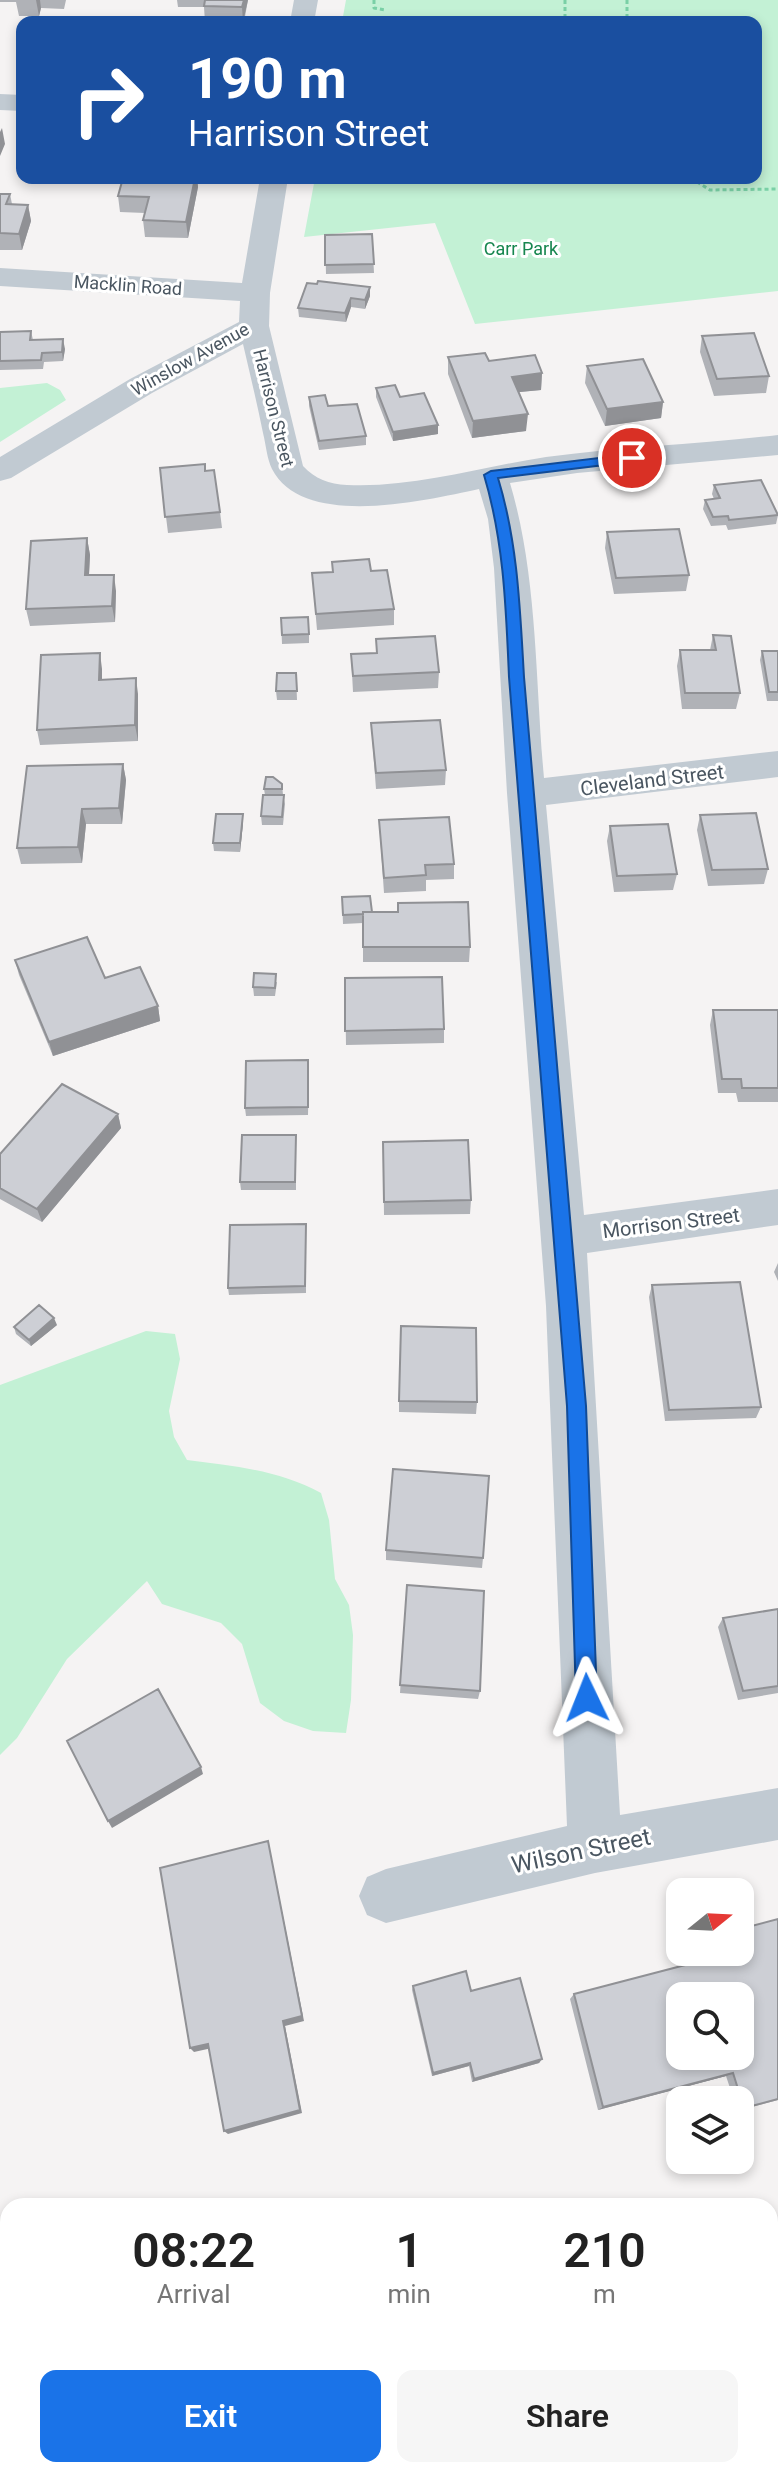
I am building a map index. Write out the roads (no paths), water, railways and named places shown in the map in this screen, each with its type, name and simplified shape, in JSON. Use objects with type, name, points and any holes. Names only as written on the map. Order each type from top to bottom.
[{"type":"street","name":"Winslow Avenue","points":[[0,471],[141,386],[254,326],[255,293],[273,184]]},
{"type":"street","name":"Macklin Road","points":[[0,277],[255,293]]},
{"type":"street","name":"Harrison Street","points":[[254,326],[284,457],[292,476],[305,485],[331,493],[375,495],[592,462],[778,445]]},
{"type":"street","points":[[491,475],[504,519],[511,568],[526,793],[564,1237],[576,1406],[588,1752],[595,1846]]},
{"type":"street","name":"Cleveland Street","points":[[526,793],[602,787],[778,764]]},
{"type":"street","name":"Morrison Street","points":[[564,1237],[778,1207]]},
{"type":"street","name":"Wilson Street","points":[[386,1896],[595,1846],[778,1814]]},
{"type":"park label","name":"Carr Park","points":[[521,248]]}]
